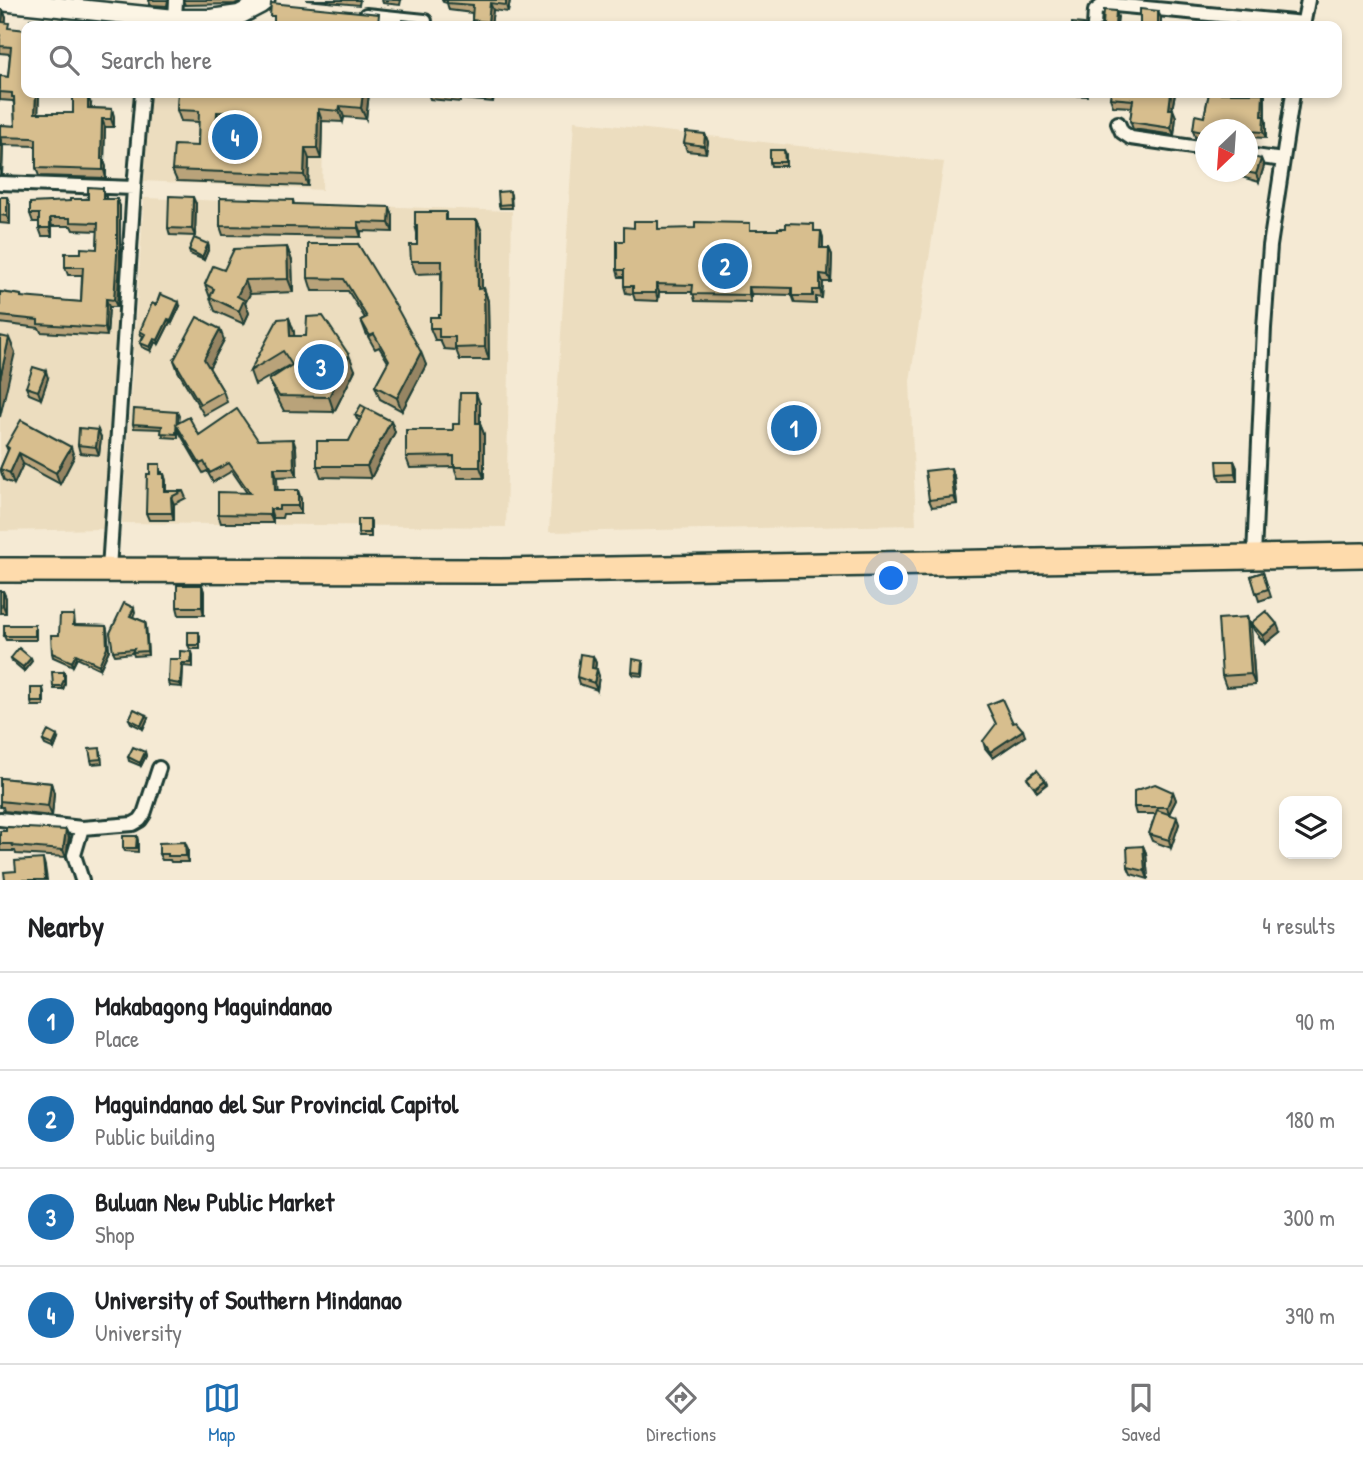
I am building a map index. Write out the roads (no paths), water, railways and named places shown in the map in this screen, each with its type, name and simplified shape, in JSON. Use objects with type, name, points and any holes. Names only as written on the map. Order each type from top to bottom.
[{"type":"highway","points":[[0,570],[501,570],[1363,555]]},
{"type":"street","points":[[175,19],[176,0]]},
{"type":"street","points":[[1305,21],[1308,0]]},
{"type":"street","points":[[0,1],[147,21],[220,18],[239,15],[266,3]]},
{"type":"street","points":[[1094,21],[1095,11],[1104,4],[1266,21]]},
{"type":"street","points":[[356,14],[425,21]]},
{"type":"street","points":[[109,569],[142,98]]},
{"type":"street","points":[[1254,556],[1269,260],[1292,98]]},
{"type":"street","points":[[1118,123],[1122,132],[1130,138],[1195,147]]},
{"type":"street","points":[[1258,156],[1283,160]]},
{"type":"street","points":[[0,183],[134,188]]},
{"type":"street","points":[[0,819],[82,828],[133,824],[144,814],[159,768]]},
{"type":"street","points":[[82,828],[74,855],[82,880]]},
{"type":"place","name":"University of Southern Mindanao","points":[[235,137]]},
{"type":"place","name":"Maguindanao del Sur Provincial Capitol","points":[[725,266]]},
{"type":"place","name":"Buluan New Public Market","points":[[321,367]]},
{"type":"place","name":"Makabagong Maguindanao","points":[[794,428]]}]
